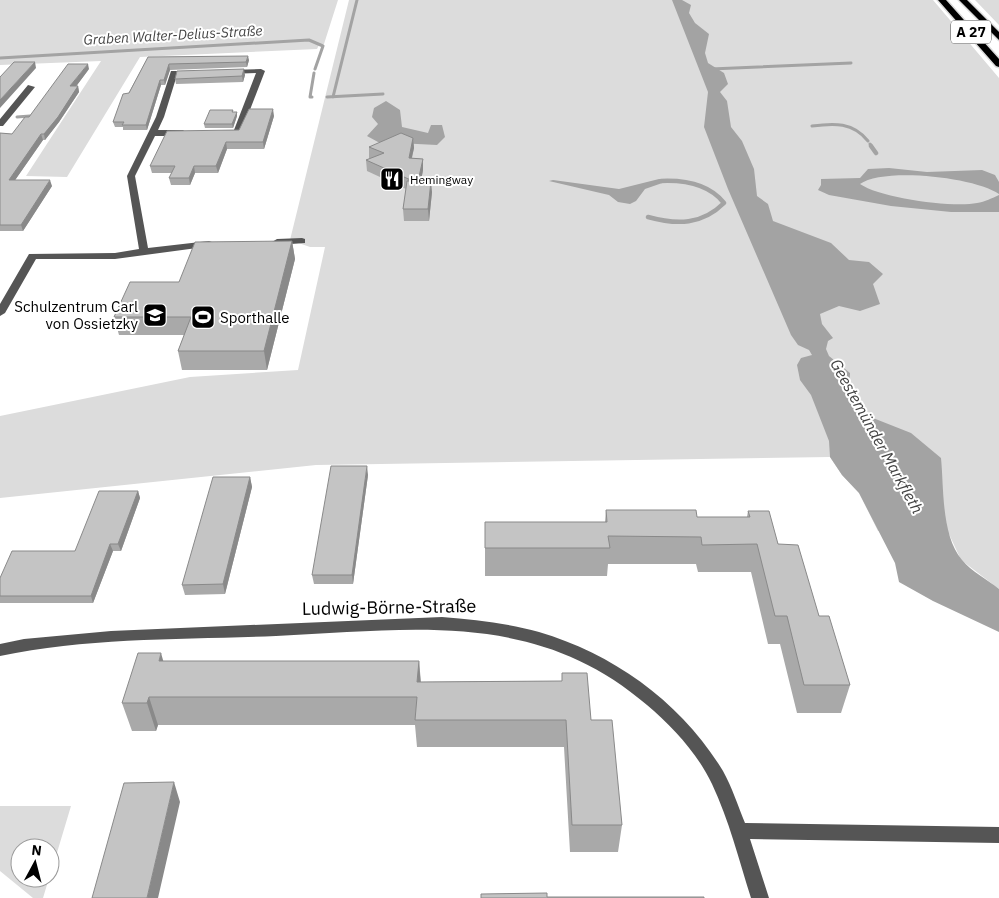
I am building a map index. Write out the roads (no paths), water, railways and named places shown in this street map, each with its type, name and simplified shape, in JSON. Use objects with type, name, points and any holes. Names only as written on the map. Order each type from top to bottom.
[{"type":"highway","name":"A 27","points":[[942,0],[999,64]]},
{"type":"highway","name":"A 27","points":[[964,0],[999,37]]},
{"type":"street","points":[[218,133],[237,133],[261,71],[222,72]]},
{"type":"street","points":[[144,250],[131,176],[153,133],[174,74],[203,73]]},
{"type":"street","points":[[0,124],[31,87]]},
{"type":"street","points":[[153,133],[190,133]]},
{"type":"street","points":[[262,243],[302,241]]},
{"type":"street","points":[[0,313],[33,256],[115,256],[144,250],[222,244]]},
{"type":"street","name":"Ludwig-Börne-Straße","points":[[0,650],[24,645],[111,637],[442,624],[489,627],[541,638],[591,659],[612,671],[642,692],[680,725],[718,777],[739,831],[760,898]]},
{"type":"street","points":[[739,831],[999,835]]},
{"type":"water","name":"Geestemünder Markfleth","points":[[672,0],[682,0],[691,5],[689,13],[695,23],[709,34],[705,53],[708,63],[724,73],[728,84],[720,92],[727,101],[731,127],[742,141],[754,169],[757,196],[768,204],[773,221],[831,243],[849,260],[869,262],[883,274],[873,284],[880,304],[860,311],[839,306],[820,314],[822,324],[833,338],[828,341],[826,349],[829,356],[850,373],[849,396],[858,409],[873,418],[911,433],[941,458],[945,511],[950,538],[962,560],[999,589],[999,632],[933,601],[899,582],[895,563],[859,493],[842,475],[830,457],[829,441],[811,395],[800,380],[797,365],[801,358],[812,355],[809,350],[798,345],[791,335],[728,189],[704,127],[708,92]]},
{"type":"water","points":[[386,101],[400,110],[402,127],[428,133],[431,125],[442,125],[445,137],[437,145],[378,142],[367,136],[378,124],[372,117],[374,108]]},
{"type":"water","points":[[889,168],[927,172],[982,170],[995,175],[999,182],[999,194],[970,183],[929,176],[888,176],[872,179],[860,184],[883,194],[935,203],[977,203],[999,195],[999,212],[951,212],[891,206],[829,195],[818,190],[821,185],[821,179],[860,178],[868,169]]},
{"type":"water","points":[[659,179],[668,181],[645,189],[636,201],[630,204],[618,202],[609,195],[549,181],[619,189]]},
{"type":"waterway","points":[[333,97],[357,0]]},
{"type":"waterway","name":"Graben Walter-Delius-Straße","points":[[0,58],[309,40],[323,46],[315,69]]},
{"type":"waterway","points":[[711,69],[851,63]]},
{"type":"waterway","name":"Graben Walter-Delius-Straße","points":[[312,97],[310,97],[314,73]]},
{"type":"waterway","name":"Graben Walter-Delius-Straße","points":[[333,97],[383,94]]},
{"type":"waterway","name":"Graben Walter-Delius-Straße","points":[[327,97],[333,97]]},
{"type":"waterway","points":[[17,117],[30,116]]},
{"type":"waterway","points":[[812,126],[843,125],[856,130],[868,141]]},
{"type":"waterway","points":[[871,146],[876,153]]},
{"type":"waterway","points":[[648,217],[679,222],[689,221],[707,216],[724,203],[711,191],[696,184],[661,181]]},
{"type":"place","name":"Hemingway","points":[[392,179]]},
{"type":"place","name":"Schulzentrum Carl von Ossietzky","points":[[155,315]]},
{"type":"place","name":"Sporthalle","points":[[203,317]]}]
